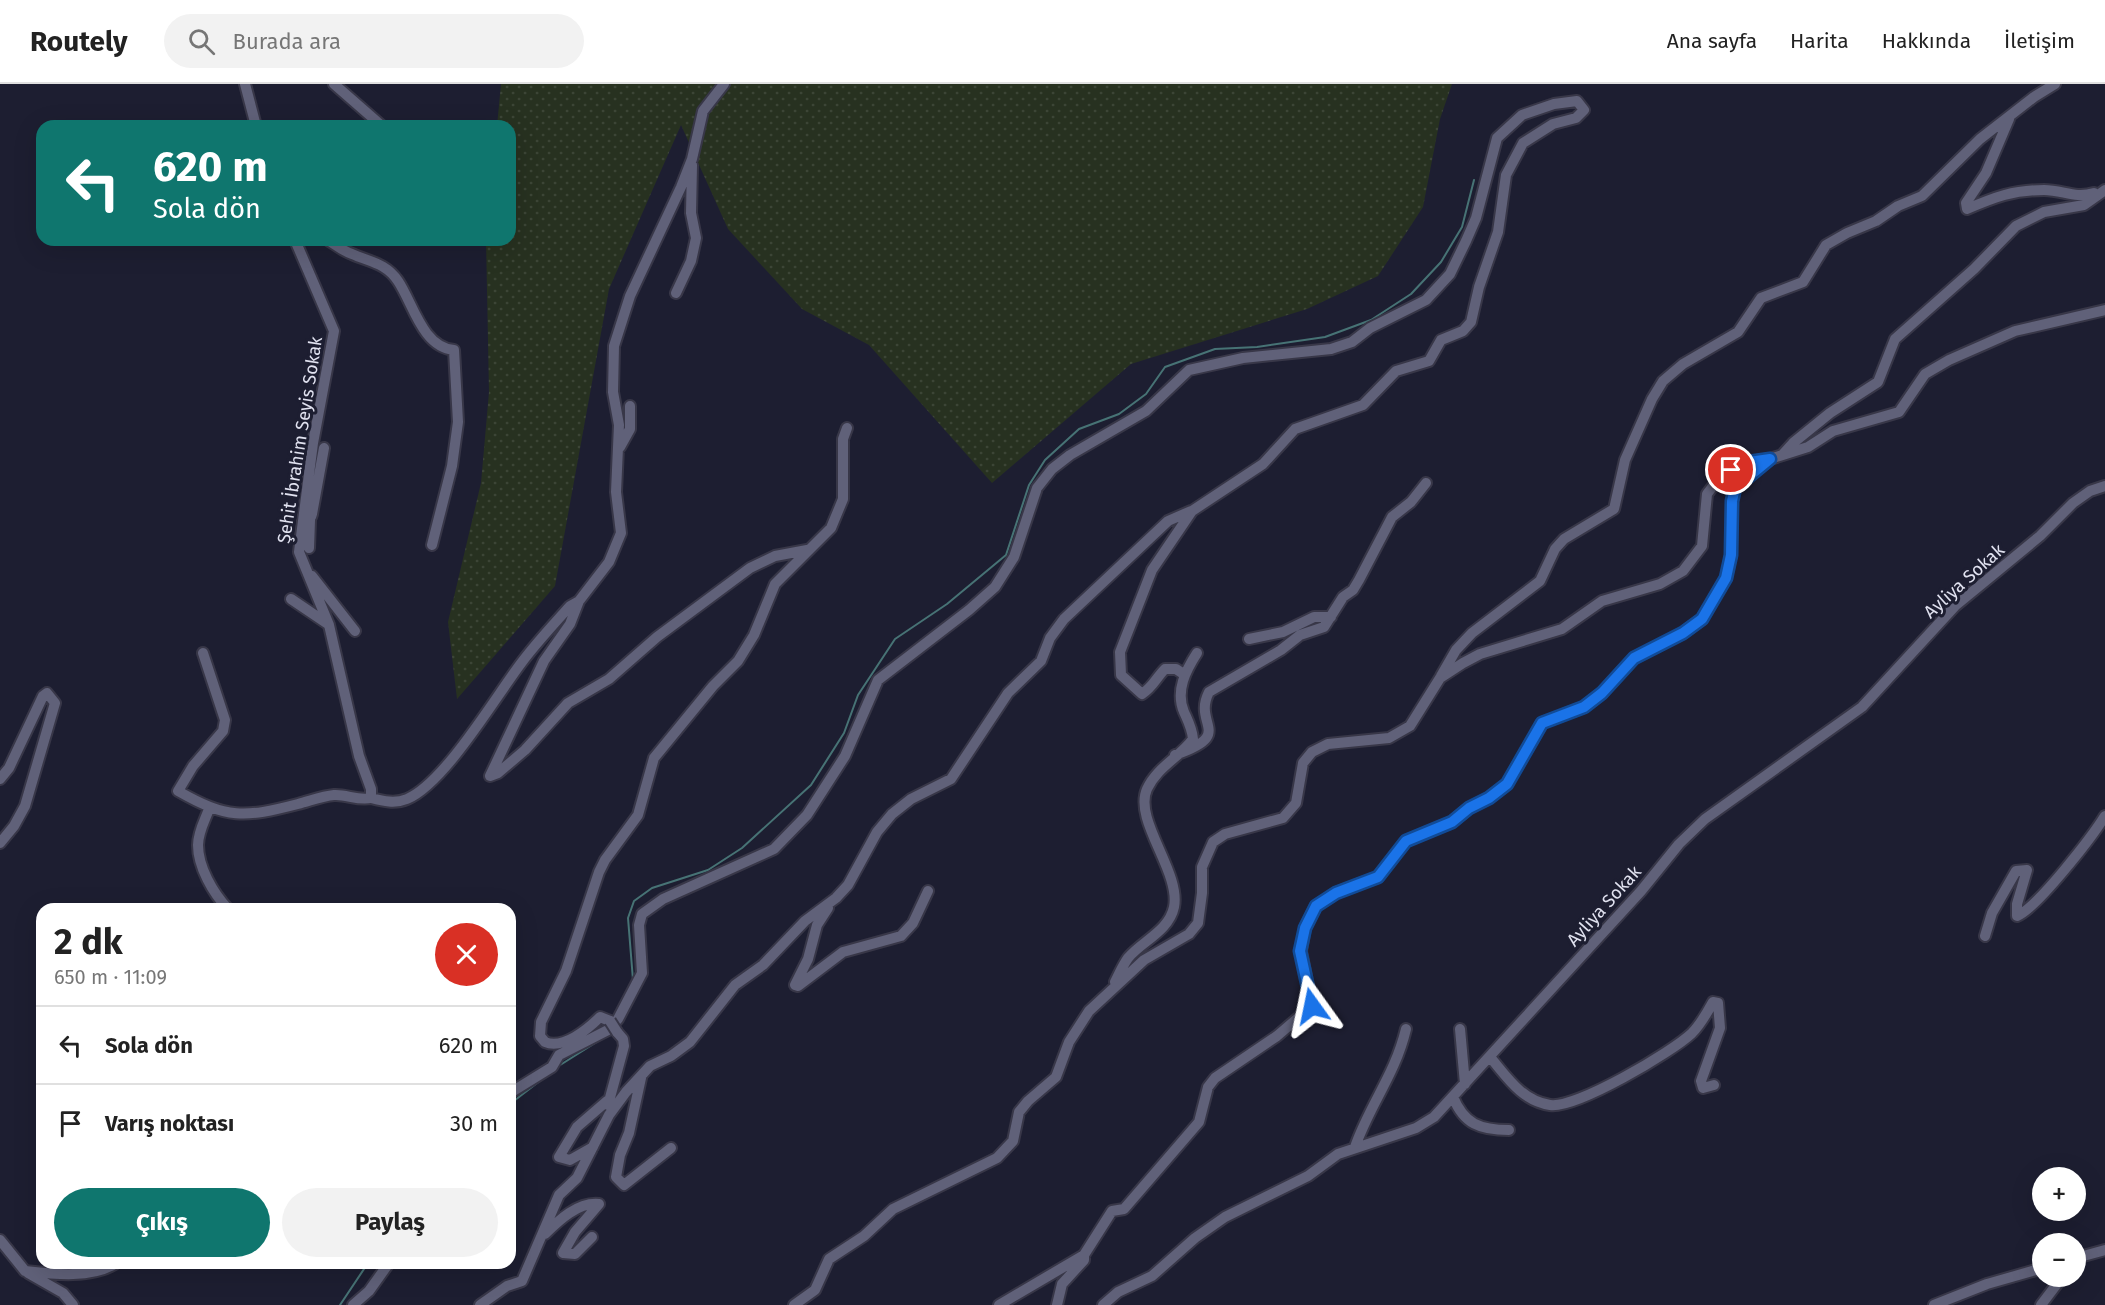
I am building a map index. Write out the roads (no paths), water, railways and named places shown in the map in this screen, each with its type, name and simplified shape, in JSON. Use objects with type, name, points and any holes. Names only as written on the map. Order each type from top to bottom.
[{"type":"street","points":[[245,84],[254,120]]},
{"type":"street","points":[[334,84],[375,120]]},
{"type":"street","points":[[724,84],[704,111],[692,159],[677,197],[630,296],[614,346],[613,392],[620,425],[616,492],[621,533],[609,562],[579,601],[570,624],[544,661],[489,776],[498,773],[525,750],[568,703],[609,679],[657,638],[750,568],[776,556],[807,550]]},
{"type":"street","points":[[794,1305],[815,1290],[829,1259],[864,1236],[893,1209],[997,1158],[1013,1141],[1019,1112],[1028,1101],[1056,1077],[1069,1042],[1089,1011],[1112,987],[1144,960],[1190,934],[1198,923],[1202,893],[1202,867],[1213,842],[1225,834],[1283,818],[1296,803],[1303,764],[1312,752],[1328,744],[1389,738],[1410,726],[1456,650],[1472,633],[1540,581],[1564,538],[1614,509],[1625,460],[1652,399],[1663,381],[1683,364],[1738,332],[1761,298],[1803,282],[1826,245],[1847,232],[1876,221],[1898,206],[1922,196],[1980,139],[2015,111],[2055,84]]},
{"type":"street","points":[[516,1089],[552,1067],[556,1057],[608,1030],[618,1019],[642,973],[639,925],[642,914],[663,899],[774,849],[807,815],[844,756],[878,680],[974,606],[995,587],[1014,557],[1036,488],[1052,469],[1070,455],[1146,411],[1189,370],[1243,358],[1331,349],[1352,342],[1370,328],[1426,300],[1450,274],[1467,241],[1476,218],[1497,138],[1522,115],[1554,104],[1576,101],[1584,110],[1576,118],[1553,124],[1523,143],[1511,164],[1504,186],[1498,232],[1479,287],[1471,322],[1463,330],[1441,340],[1429,361],[1396,371],[1363,405],[1295,429],[1263,464],[1192,511],[1178,514],[1168,521],[1064,619],[1050,638],[1041,661],[1008,693],[951,779],[901,806],[870,842],[848,885],[819,920],[808,959],[795,985],[798,986],[849,949],[901,936],[913,924],[928,891]]},
{"type":"street","points":[[2015,111],[2004,127],[1983,178],[1966,203],[1967,209],[2005,193],[2045,190],[2079,197],[2103,191]]},
{"type":"street","points":[[676,292],[691,261],[696,238],[691,213],[692,159]]},
{"type":"street","points":[[1783,454],[1830,413],[1869,390],[1878,382],[1895,339],[1974,269],[2016,226],[2044,212],[2084,205],[2103,191]]},
{"type":"street","name":"Şehit İbrahim Seyis Sokak","points":[[298,246],[334,331],[313,443],[299,552],[329,625],[359,756],[371,789],[371,798]]},
{"type":"street","points":[[338,246],[391,271],[421,325],[444,349],[454,350],[458,422],[452,466],[432,545]]},
{"type":"street","points":[[1440,678],[1480,654],[1562,629],[1602,601],[1660,584],[1683,571],[1702,546],[1707,494],[1720,477],[1742,463],[1770,459],[1808,447],[1833,431],[1899,412],[1925,374],[1949,360],[2015,331],[2105,310]]},
{"type":"street","points":[[619,447],[630,429],[630,406]]},
{"type":"street","points":[[609,1115],[607,1101],[624,1046],[623,1039],[610,1021],[600,1017],[588,1028],[556,1045],[545,1042],[540,1036],[541,1022],[566,971],[599,872],[605,860],[638,815],[654,758],[713,686],[738,661],[754,635],[775,584],[804,558],[807,550],[831,528],[843,499],[843,439],[847,428]]},
{"type":"street","points":[[304,519],[311,517],[312,514],[324,448]]},
{"type":"street","points":[[1056,1305],[1062,1284],[1084,1260],[1084,1255],[1112,1211],[1124,1209],[1199,1122],[1208,1087],[1215,1078],[1277,1036],[1312,1006],[1300,951],[1305,928],[1316,906],[1336,893],[1378,877],[1406,841],[1452,822],[1469,808],[1489,798],[1507,784],[1542,723],[1584,707],[1602,693],[1634,658],[1683,633],[1702,619],[1726,578],[1731,555],[1732,501],[1735,488],[1770,459]]},
{"type":"street","points":[[1175,755],[1201,746],[1208,736],[1209,724],[1203,702],[1209,692],[1281,650],[1300,635],[1323,627],[1343,597],[1353,590],[1392,517],[1411,502],[1426,483]]},
{"type":"street","name":"Ayliya Sokak","points":[[1103,1305],[1118,1292],[1152,1276],[1211,1226],[1308,1176],[1338,1154],[1416,1128],[1434,1117],[1641,891],[1679,844],[1705,819],[1862,707],[1955,606],[2040,536],[2073,503],[2090,491],[2105,486]]},
{"type":"street","points":[[1185,675],[1176,669],[1165,669],[1156,677],[1152,688],[1142,694],[1122,675],[1120,652],[1152,570],[1192,511]]},
{"type":"street","points":[[304,519],[310,520],[309,548]]},
{"type":"street","points":[[302,564],[355,631]]},
{"type":"street","points":[[291,599],[329,625]]},
{"type":"street","points":[[203,653],[225,720],[223,731],[193,766],[178,791],[209,809],[244,815],[260,814],[336,795],[362,800],[371,798],[394,802],[408,798],[442,769],[462,746],[523,661],[570,606],[579,601]]},
{"type":"street","points":[[1249,639],[1282,632],[1314,617],[1331,617]]},
{"type":"street","points":[[1112,987],[1127,959],[1162,927],[1170,918],[1174,907],[1172,884],[1154,831],[1144,811],[1144,800],[1154,778],[1193,739],[1181,698],[1185,675],[1197,653]]},
{"type":"street","points":[[0,779],[9,768],[42,696],[47,693],[55,704],[29,794],[21,816],[0,843]]},
{"type":"street","points":[[209,809],[200,831],[198,845],[210,884],[224,903]]},
{"type":"street","points":[[1985,936],[1992,913],[2016,871],[2027,870],[2017,904],[2017,916],[2027,912],[2105,816]]},
{"type":"street","points":[[480,1305],[507,1286],[522,1281],[559,1195],[577,1178],[609,1115],[642,1075],[650,1066],[690,1042],[735,986],[763,965],[805,921],[836,898]]},
{"type":"street","points":[[1490,1057],[1520,1092],[1551,1106],[1568,1104],[1625,1077],[1691,1034],[1713,1002],[1718,1003],[1720,1028],[1701,1081],[1703,1088],[1714,1086]]},
{"type":"street","points":[[1355,1148],[1365,1119],[1399,1057],[1406,1029]]},
{"type":"street","points":[[1460,1029],[1466,1084]]},
{"type":"street","points":[[642,1075],[616,1177],[624,1185],[671,1148]]},
{"type":"street","points":[[1453,1097],[1459,1112],[1467,1120],[1490,1129],[1509,1130]]},
{"type":"street","points":[[594,1147],[570,1160],[559,1157],[577,1127],[607,1101]]},
{"type":"street","points":[[540,1238],[556,1222],[587,1203],[598,1204],[575,1232],[563,1253],[574,1254],[592,1237]]},
{"type":"street","points":[[0,1240],[25,1271],[63,1293],[73,1305]]},
{"type":"street","points":[[2086,1256],[2105,1250]]},
{"type":"street","points":[[999,1305],[1084,1255]]},
{"type":"street","points":[[25,1271],[90,1272],[104,1269]]},
{"type":"street","points":[[353,1305],[369,1291],[385,1269]]},
{"type":"street","points":[[1934,1305],[1987,1284],[2032,1271]]},
{"type":"street","points":[[2042,1305],[2055,1287]]},
{"type":"waterway","points":[[633,980],[628,918],[634,901],[652,888],[708,870],[742,848],[811,785],[844,733],[858,695],[895,639],[947,604],[1006,555],[1029,485],[1045,460],[1079,429],[1119,414],[1146,394],[1165,367],[1215,349],[1257,347],[1325,337],[1371,320],[1411,294],[1441,262],[1462,227],[1474,180]]},
{"type":"waterway","points":[[557,1067],[603,1038]]},
{"type":"waterway","points":[[516,1099],[541,1080]]},
{"type":"waterway","points":[[340,1305],[364,1269]]}]
